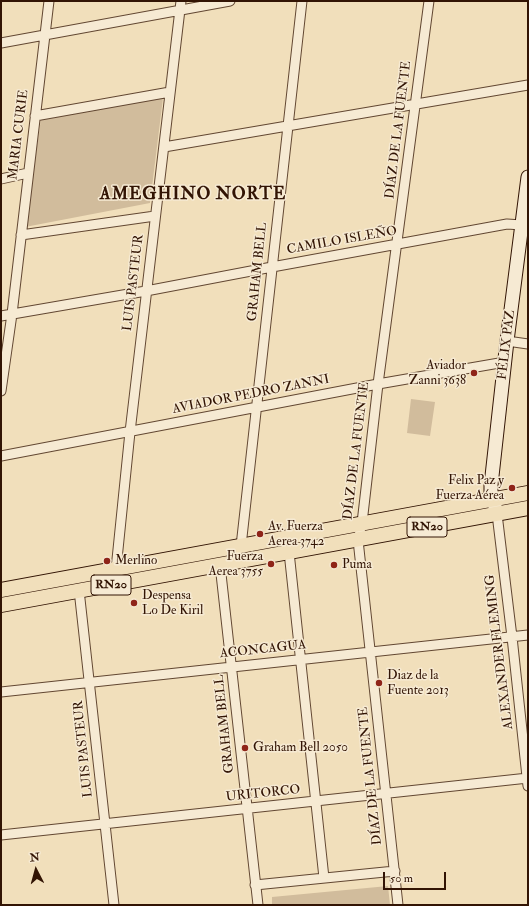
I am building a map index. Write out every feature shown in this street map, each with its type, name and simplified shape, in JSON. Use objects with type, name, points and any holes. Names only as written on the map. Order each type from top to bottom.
[{"type":"main road","name":"FÉLIX PAZ","points":[[497,514],[491,485],[507,341],[524,232],[528,177]]},
{"type":"main road","name":"RN20","points":[[1,590],[493,499],[528,494]]},
{"type":"main road","name":"RN20","points":[[1,605],[528,508]]},
{"type":"street","name":"MARIA CURIE","points":[[1,391],[12,314],[49,1]]},
{"type":"street","name":"LUIS PASTEUR","points":[[116,569],[146,291],[181,1]]},
{"type":"street","points":[[1,43],[230,1]]},
{"type":"street","name":"GRAHAM BELL","points":[[240,546],[302,1]]},
{"type":"street","name":"DÍAZ DE LA FUENTE","points":[[398,905],[358,540],[362,523],[378,384],[429,1]]},
{"type":"street","points":[[164,147],[528,85]]},
{"type":"street","points":[[35,116],[170,92]]},
{"type":"street","points":[[1,178],[28,173]]},
{"type":"street","points":[[21,235],[155,216]]},
{"type":"street","name":"CAMILO ISLEÑO","points":[[1,316],[146,291],[507,224],[524,232]]},
{"type":"street","points":[[507,341],[528,344]]},
{"type":"street","name":"AVIADOR PEDRO ZANNI","points":[[1,456],[378,384],[505,362]]},
{"type":"street","name":"ALEXANDER FLEMING","points":[[497,514],[528,781]]},
{"type":"street","points":[[289,552],[324,878]]},
{"type":"street","name":"GRAHAM BELL","points":[[220,565],[258,905]]},
{"type":"street","name":"LUIS PASTEUR","points":[[79,590],[114,905]]},
{"type":"street","name":"ACONCAGUA","points":[[1,692],[528,635]]},
{"type":"street","name":"URITORCO","points":[[1,835],[247,808],[528,781]]},
{"type":"street","points":[[255,885],[395,871]]},
{"type":"shaded area","points":[[163,98],[150,203],[25,227],[41,119]]},
{"type":"shaded area","points":[[411,399],[435,402],[430,436],[407,433]]},
{"type":"shaded area","points":[[388,886],[390,905],[272,905],[272,897]]},
{"type":"place","name":"Aviador Zanni 3638","points":[[474,373]]},
{"type":"place","name":"Felix Paz y Fuerza Aérea","points":[[512,488]]},
{"type":"place","name":"Av. Fuerza Aerea 3742","points":[[260,534]]},
{"type":"place","name":"Merlino","points":[[107,561]]},
{"type":"place","name":"Fuerza Aerea 3755","points":[[271,564]]},
{"type":"place","name":"Puma","points":[[334,565]]},
{"type":"place","name":"Despensa Lo De Kiril","points":[[134,603]]},
{"type":"place","name":"Diaz de la Fuente 2013","points":[[379,683]]},
{"type":"place","name":"Graham Bell 2050","points":[[245,748]]},
{"type":"district","name":"AMEGHINO NORTE","points":[[193,195]]}]
